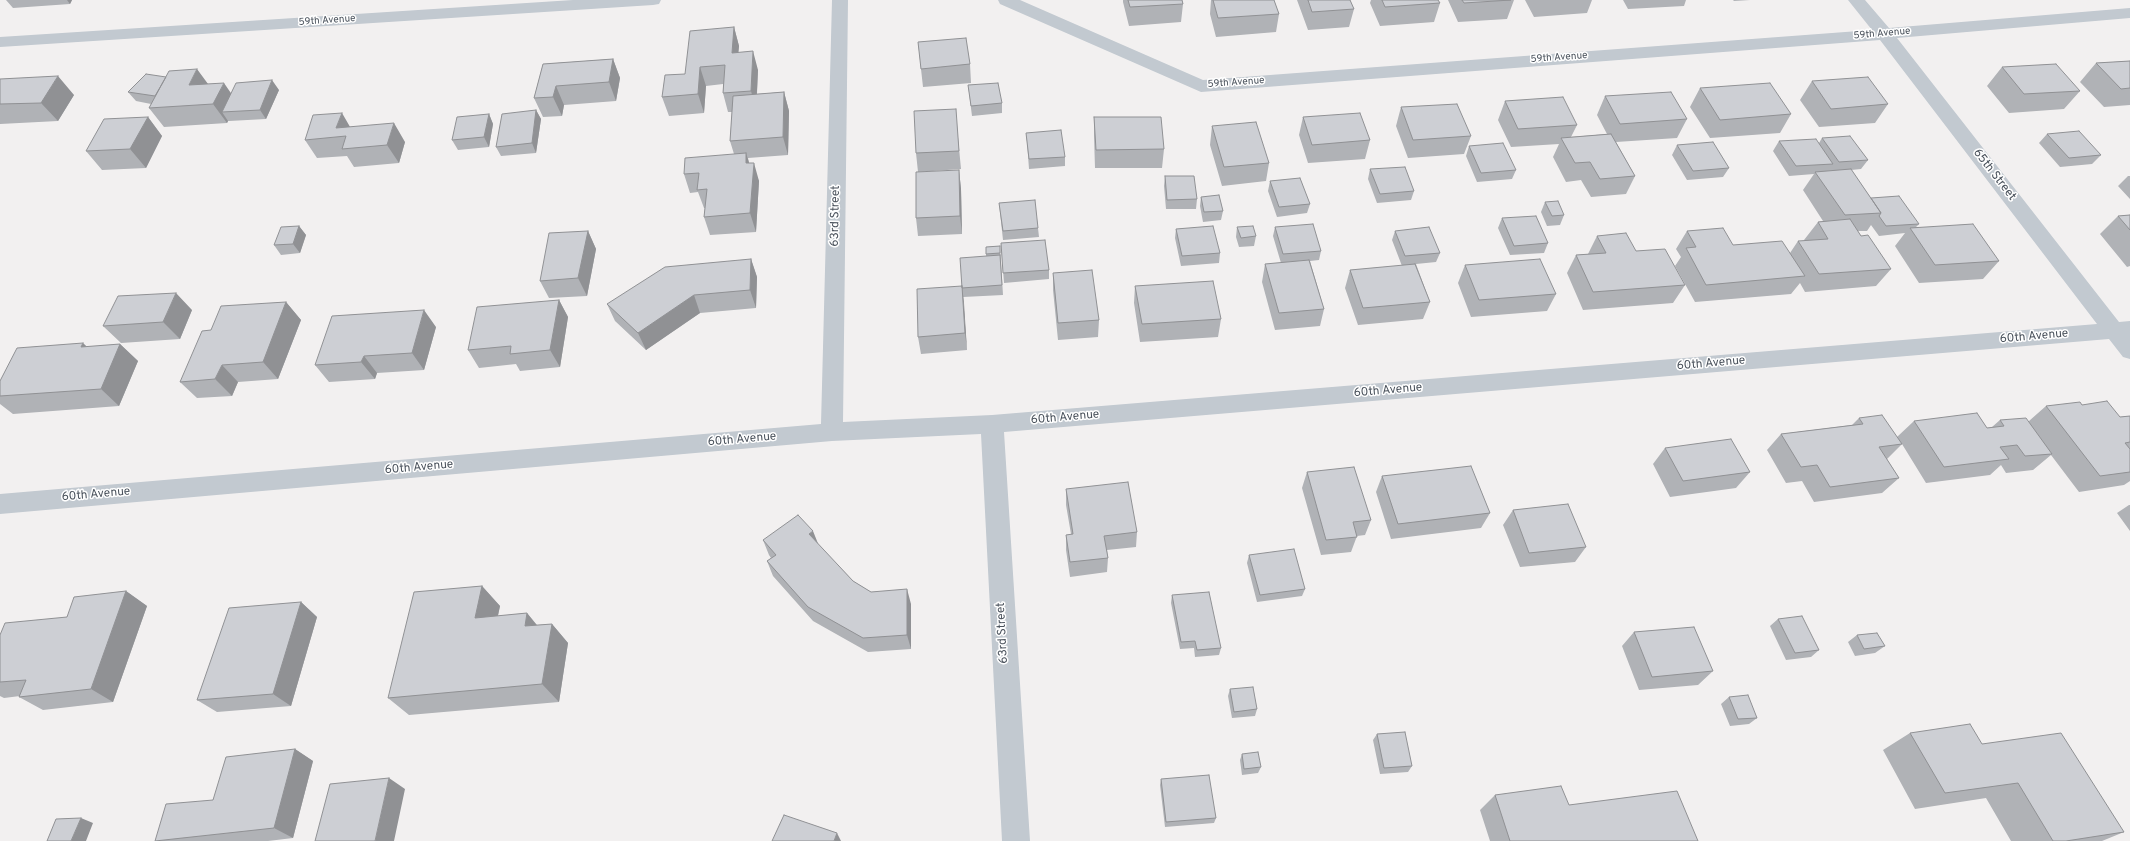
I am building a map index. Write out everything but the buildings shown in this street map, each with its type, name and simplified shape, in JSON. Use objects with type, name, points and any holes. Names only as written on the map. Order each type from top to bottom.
[{"type":"street","name":"59th Avenue","points":[[0,42],[653,0]]},
{"type":"street","name":"63rd Street","points":[[832,432],[840,0]]},
{"type":"street","name":"59th Avenue","points":[[1006,0],[1201,86],[1885,34],[2130,13]]},
{"type":"street","name":"65th Street","points":[[1856,0],[1885,34],[2122,330],[2130,351]]},
{"type":"street","name":"60th Avenue","points":[[0,504],[832,432],[992,424],[2122,330]]},
{"type":"street","name":"63rd Street","points":[[992,424],[1016,841]]}]
